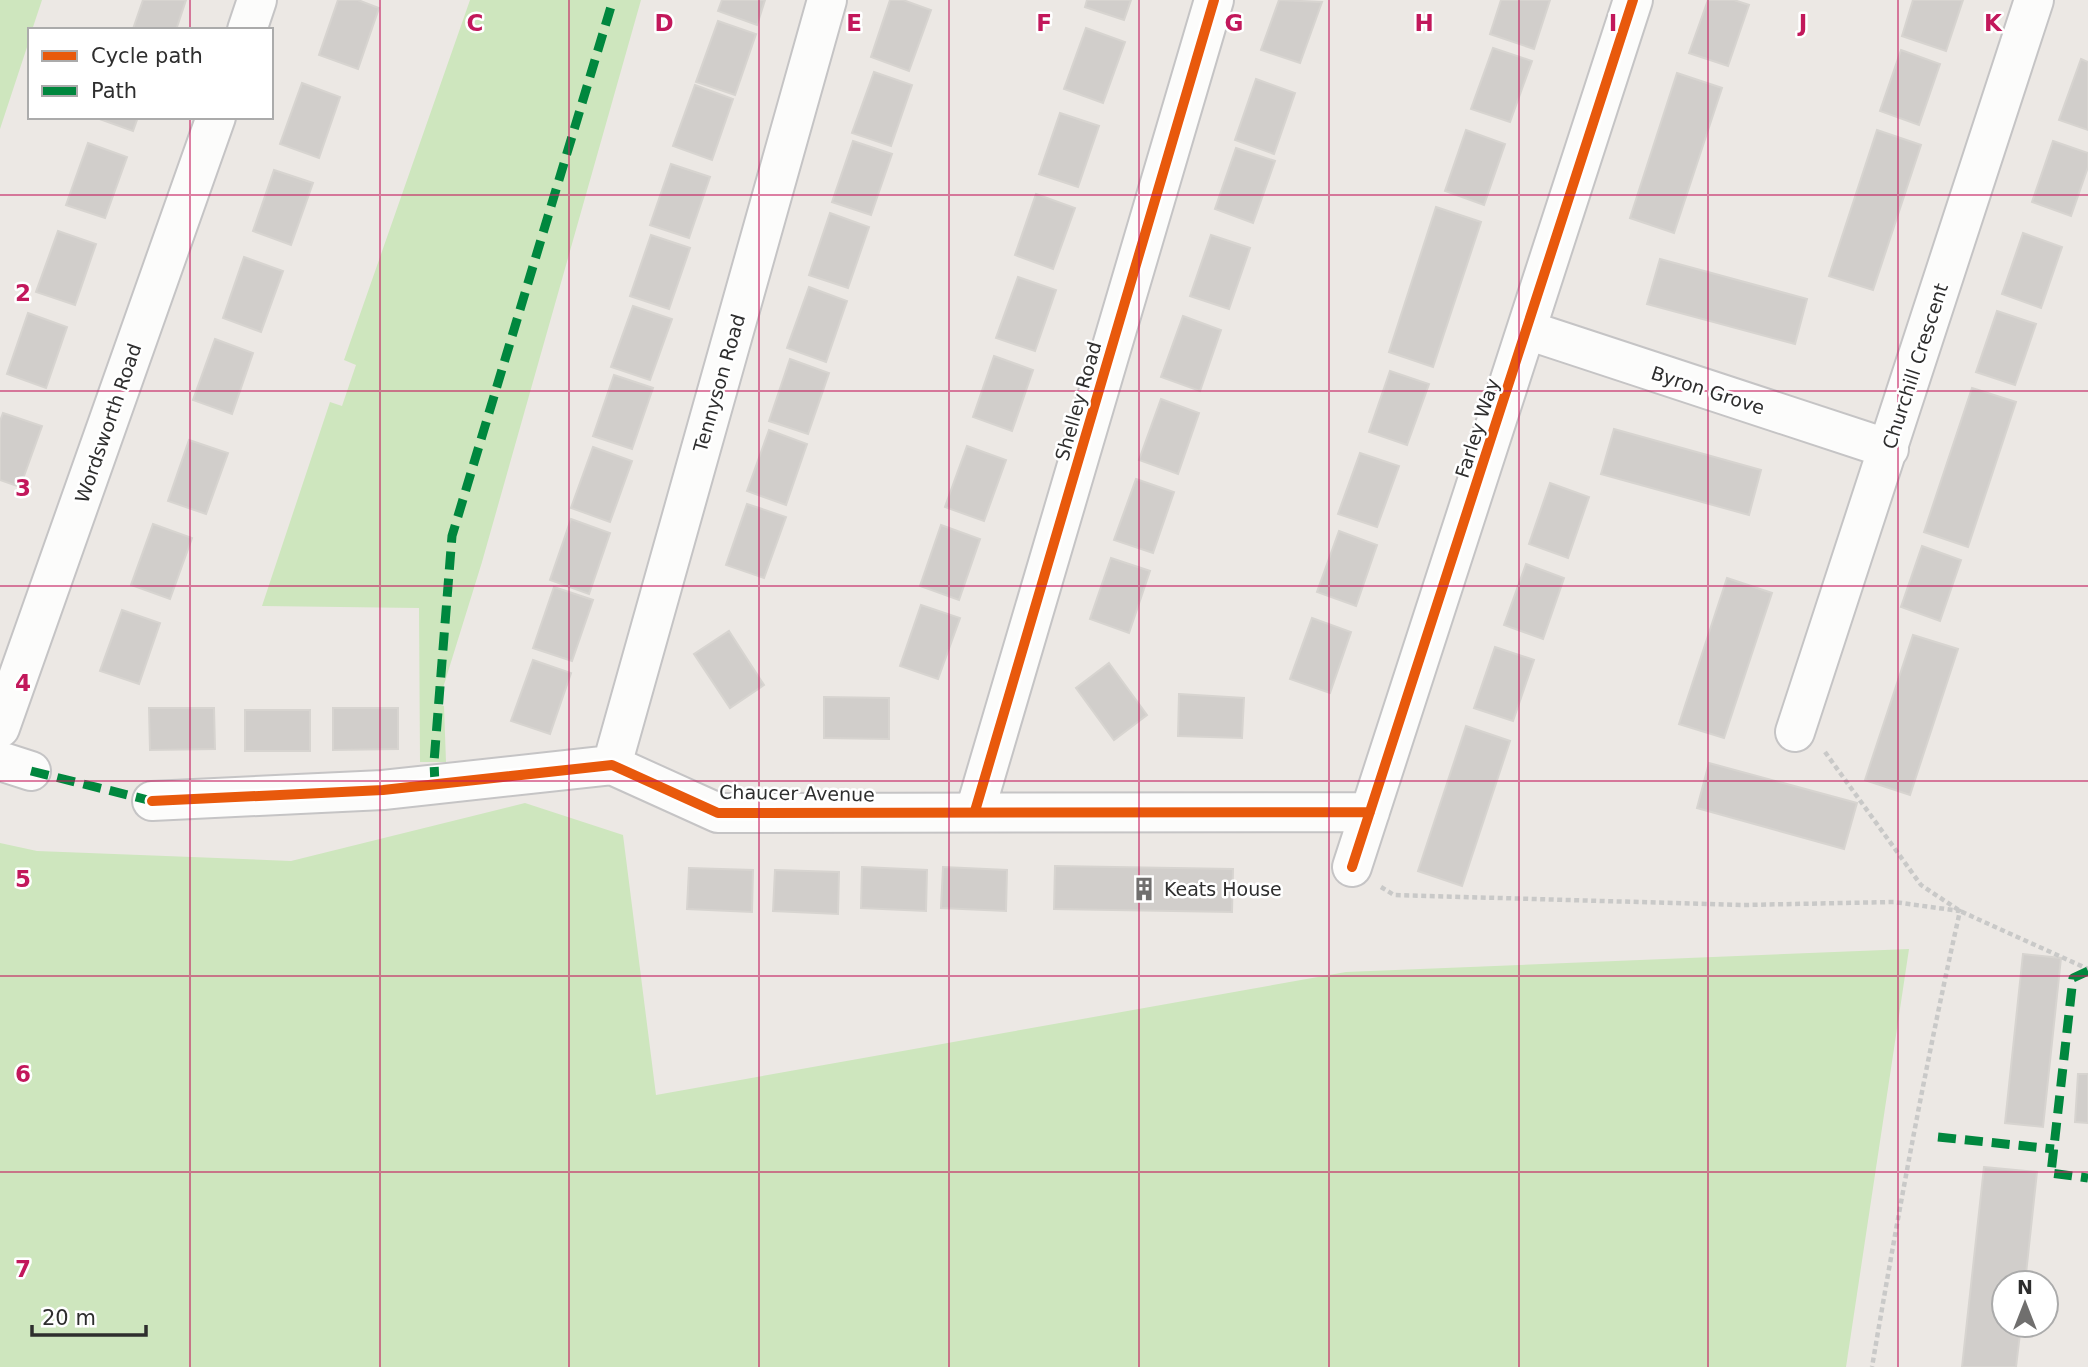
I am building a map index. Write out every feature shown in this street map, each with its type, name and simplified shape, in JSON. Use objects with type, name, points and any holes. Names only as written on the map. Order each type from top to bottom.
[{"type":"street","points":[[248,28],[257,0]]},
{"type":"street","name":"Tennyson Road","points":[[612,765],[827,0]]},
{"type":"street","name":"Shelley Road","points":[[975,811],[1214,0]]},
{"type":"street","name":"Farley Way","points":[[1352,867],[1633,0]]},
{"type":"street","name":"Churchill Crescent","points":[[1795,732],[2034,0]]},
{"type":"street","name":"Wordsworth Road","points":[[0,728],[215,119]]},
{"type":"street","name":"Byron Grove","points":[[1527,330],[1889,449]]},
{"type":"street","points":[[152,801],[383,790],[612,765]]},
{"type":"street","name":"Chaucer Avenue","points":[[612,765],[718,813],[1370,812]]},
{"type":"path","points":[[1795,732],[1829,755],[1921,885],[1960,911],[2088,969]]},
{"type":"path","points":[[1352,867],[1394,895],[1743,905],[1894,902],[1960,911]]},
{"type":"path","points":[[1872,1367],[1909,1155],[1960,911]]},
{"type":"green space","points":[[0,0],[42,0],[33,28],[28,28],[28,44],[0,129]]},
{"type":"green space","points":[[470,0],[641,0],[482,562],[438,704],[444,706],[446,762],[420,762],[419,608],[262,606],[330,402],[342,406],[356,365],[344,360]]},
{"type":"green space","points":[[525,803],[623,835],[656,1095],[1346,972],[1909,949],[1846,1367],[0,1367],[0,843],[37,851],[291,861]]},
{"type":"building","points":[[143,0],[186,0],[177,28],[133,28]]},
{"type":"building","points":[[338,0],[358,0],[379,8],[358,69],[319,55]]},
{"type":"building","points":[[722,0],[765,0],[757,25],[718,11]]},
{"type":"building","points":[[890,0],[903,0],[931,10],[909,71],[871,57]]},
{"type":"building","points":[[1087,0],[1131,0],[1124,20],[1085,7]]},
{"type":"building","points":[[1279,0],[1322,2],[1300,63],[1261,50]]},
{"type":"building","points":[[1501,0],[1550,0],[1534,49],[1490,34]]},
{"type":"building","points":[[1708,0],[1734,0],[1749,5],[1728,66],[1689,53]]},
{"type":"building","points":[[1913,0],[1963,0],[1946,51],[1902,36]]},
{"type":"building","points":[[718,21],[756,34],[735,95],[696,82]]},
{"type":"building","points":[[1086,28],[1125,42],[1103,103],[1064,89]]},
{"type":"building","points":[[1493,48],[1532,61],[1510,122],[1471,109]]},
{"type":"building","points":[[1901,50],[1940,64],[1919,125],[1880,111]]},
{"type":"building","points":[[2081,59],[2088,62],[2088,130],[2059,120]]},
{"type":"building","points":[[874,72],[912,85],[891,146],[852,133]]},
{"type":"building","points":[[1677,73],[1722,88],[1674,233],[1630,218]]},
{"type":"building","points":[[1256,79],[1295,93],[1274,154],[1235,140]]},
{"type":"building","points":[[302,83],[340,97],[319,158],[280,144]]},
{"type":"building","points":[[695,85],[733,99],[712,160],[673,146]]},
{"type":"building","points":[[1060,113],[1099,126],[1078,187],[1039,174]]},
{"type":"building","points":[[100,119],[137,119],[133,131]]},
{"type":"building","points":[[1466,130],[1505,144],[1484,205],[1445,191]]},
{"type":"building","points":[[1877,130],[1921,145],[1873,290],[1829,276]]},
{"type":"building","points":[[853,141],[892,154],[871,215],[832,202]]},
{"type":"building","points":[[2053,141],[2088,153],[2088,167],[2071,216],[2032,202]]},
{"type":"building","points":[[88,143],[127,157],[105,218],[66,205]]},
{"type":"building","points":[[1236,148],[1275,161],[1253,223],[1215,209]]},
{"type":"building","points":[[671,164],[710,177],[689,238],[650,225]]},
{"type":"building","points":[[274,170],[313,183],[291,245],[253,231]]},
{"type":"building","points":[[1036,194],[1075,208],[1053,269],[1015,255]]},
{"type":"building","points":[[1436,207],[1481,222],[1433,367],[1389,352]]},
{"type":"building","points":[[830,213],[869,227],[848,288],[809,275]]},
{"type":"building","points":[[58,231],[96,244],[75,305],[36,292]]},
{"type":"building","points":[[2023,233],[2062,247],[2041,308],[2002,294]]},
{"type":"building","points":[[651,235],[690,248],[669,309],[630,296]]},
{"type":"building","points":[[1211,235],[1250,248],[1229,309],[1190,296]]},
{"type":"building","points":[[244,257],[283,271],[261,332],[223,318]]},
{"type":"building","points":[[1660,259],[1807,299],[1795,344],[1647,304]]},
{"type":"building","points":[[1018,277],[1056,290],[1035,351],[996,338]]},
{"type":"building","points":[[809,287],[847,301],[826,362],[787,348]]},
{"type":"building","points":[[633,306],[672,319],[650,380],[611,367]]},
{"type":"building","points":[[1997,311],[2036,324],[2015,385],[1976,372]]},
{"type":"building","points":[[28,313],[67,327],[46,388],[7,374]]},
{"type":"building","points":[[1183,316],[1221,330],[1200,391],[1161,377]]},
{"type":"building","points":[[215,339],[253,353],[232,414],[193,400]]},
{"type":"building","points":[[994,356],[1033,370],[1012,431],[973,417]]},
{"type":"building","points":[[790,359],[829,373],[808,434],[769,421]]},
{"type":"building","points":[[1390,371],[1429,384],[1407,445],[1369,432]]},
{"type":"building","points":[[614,375],[653,388],[632,449],[593,436]]},
{"type":"building","points":[[1972,388],[2016,402],[1968,547],[1924,532]]},
{"type":"building","points":[[1161,399],[1199,413],[1178,474],[1139,460]]},
{"type":"building","points":[[3,413],[42,426],[20,487],[0,480],[0,421]]},
{"type":"building","points":[[1614,429],[1761,470],[1749,515],[1601,474]]},
{"type":"building","points":[[769,430],[807,444],[786,505],[747,491]]},
{"type":"building","points":[[189,440],[228,453],[206,514],[168,501]]},
{"type":"building","points":[[967,446],[1006,460],[984,521],[945,507]]},
{"type":"building","points":[[593,447],[632,461],[610,522],[571,508]]},
{"type":"building","points":[[1360,453],[1399,466],[1377,527],[1338,514]]},
{"type":"building","points":[[1136,479],[1174,492],[1153,553],[1114,540]]},
{"type":"building","points":[[1550,483],[1589,497],[1568,558],[1529,544]]},
{"type":"building","points":[[747,504],[786,517],[764,578],[726,565]]},
{"type":"building","points":[[571,519],[610,533],[589,594],[550,580]]},
{"type":"building","points":[[153,524],[192,538],[170,599],[131,585]]},
{"type":"building","points":[[941,525],[980,539],[959,600],[920,586]]},
{"type":"building","points":[[1339,531],[1377,545],[1356,606],[1317,592]]},
{"type":"building","points":[[1922,546],[1961,560],[1940,621],[1901,607]]},
{"type":"building","points":[[1111,558],[1150,571],[1129,633],[1090,619]]},
{"type":"building","points":[[1526,564],[1564,578],[1543,639],[1504,625]]},
{"type":"building","points":[[1727,578],[1772,593],[1724,738],[1679,724]]},
{"type":"building","points":[[554,587],[593,600],[572,661],[533,648]]},
{"type":"building","points":[[921,605],[960,618],[938,679],[900,666]]},
{"type":"building","points":[[122,610],[160,623],[139,684],[100,671]]},
{"type":"building","points":[[1312,618],[1351,632],[1330,693],[1290,679]]},
{"type":"building","points":[[729,631],[764,685],[730,708],[694,654]]},
{"type":"building","points":[[1913,635],[1958,649],[1910,795],[1865,780]]},
{"type":"building","points":[[1495,647],[1534,660],[1513,721],[1474,708]]},
{"type":"building","points":[[533,660],[571,673],[550,734],[511,721]]},
{"type":"building","points":[[1109,663],[1147,715],[1114,740],[1076,688]]},
{"type":"building","points":[[1179,694],[1244,698],[1242,738],[1178,736]]},
{"type":"building","points":[[824,697],[889,698],[889,739],[824,738]]},
{"type":"building","points":[[149,708],[214,708],[215,749],[150,750]]},
{"type":"building","points":[[333,708],[398,708],[398,749],[333,750]]},
{"type":"building","points":[[245,710],[310,710],[310,751],[245,751]]},
{"type":"building","points":[[1466,726],[1510,741],[1462,886],[1418,871]]},
{"type":"building","points":[[1709,763],[1857,803],[1844,849],[1697,808]]},
{"type":"building","name":"Keats House","points":[[1055,866],[1233,869],[1232,912],[1054,909]]},
{"type":"building","points":[[862,867],[927,870],[926,911],[861,908]]},
{"type":"building","points":[[943,867],[1007,870],[1006,911],[941,908]]},
{"type":"building","points":[[689,868],[753,870],[752,912],[687,909]]},
{"type":"building","points":[[775,870],[839,872],[838,914],[773,911]]},
{"type":"building","points":[[2023,954],[2061,958],[2043,1127],[2005,1123]]},
{"type":"building","points":[[2078,1074],[2088,1074],[2088,1123],[2075,1122]]},
{"type":"building","points":[[1984,1167],[2037,1172],[2027,1269],[1990,1269],[1990,1339],[2019,1339],[2016,1367],[1962,1367]]},
{"type":"marked path","points":[[435,785],[434,762],[452,536],[613,0]]},
{"type":"marked path","points":[[31,771],[152,801]]},
{"type":"marked path","points":[[2088,971],[2073,978],[2051,1173],[2088,1178]]},
{"type":"marked path","points":[[1938,1137],[2054,1149]]},
{"type":"cycle path","points":[[975,811],[1214,0]]},
{"type":"cycle path","points":[[1352,867],[1633,0]]},
{"type":"cycle path","points":[[152,801],[383,790],[612,765],[718,813],[1370,812]]},
{"type":"place","name":"Keats House","points":[[1144,889]]}]
